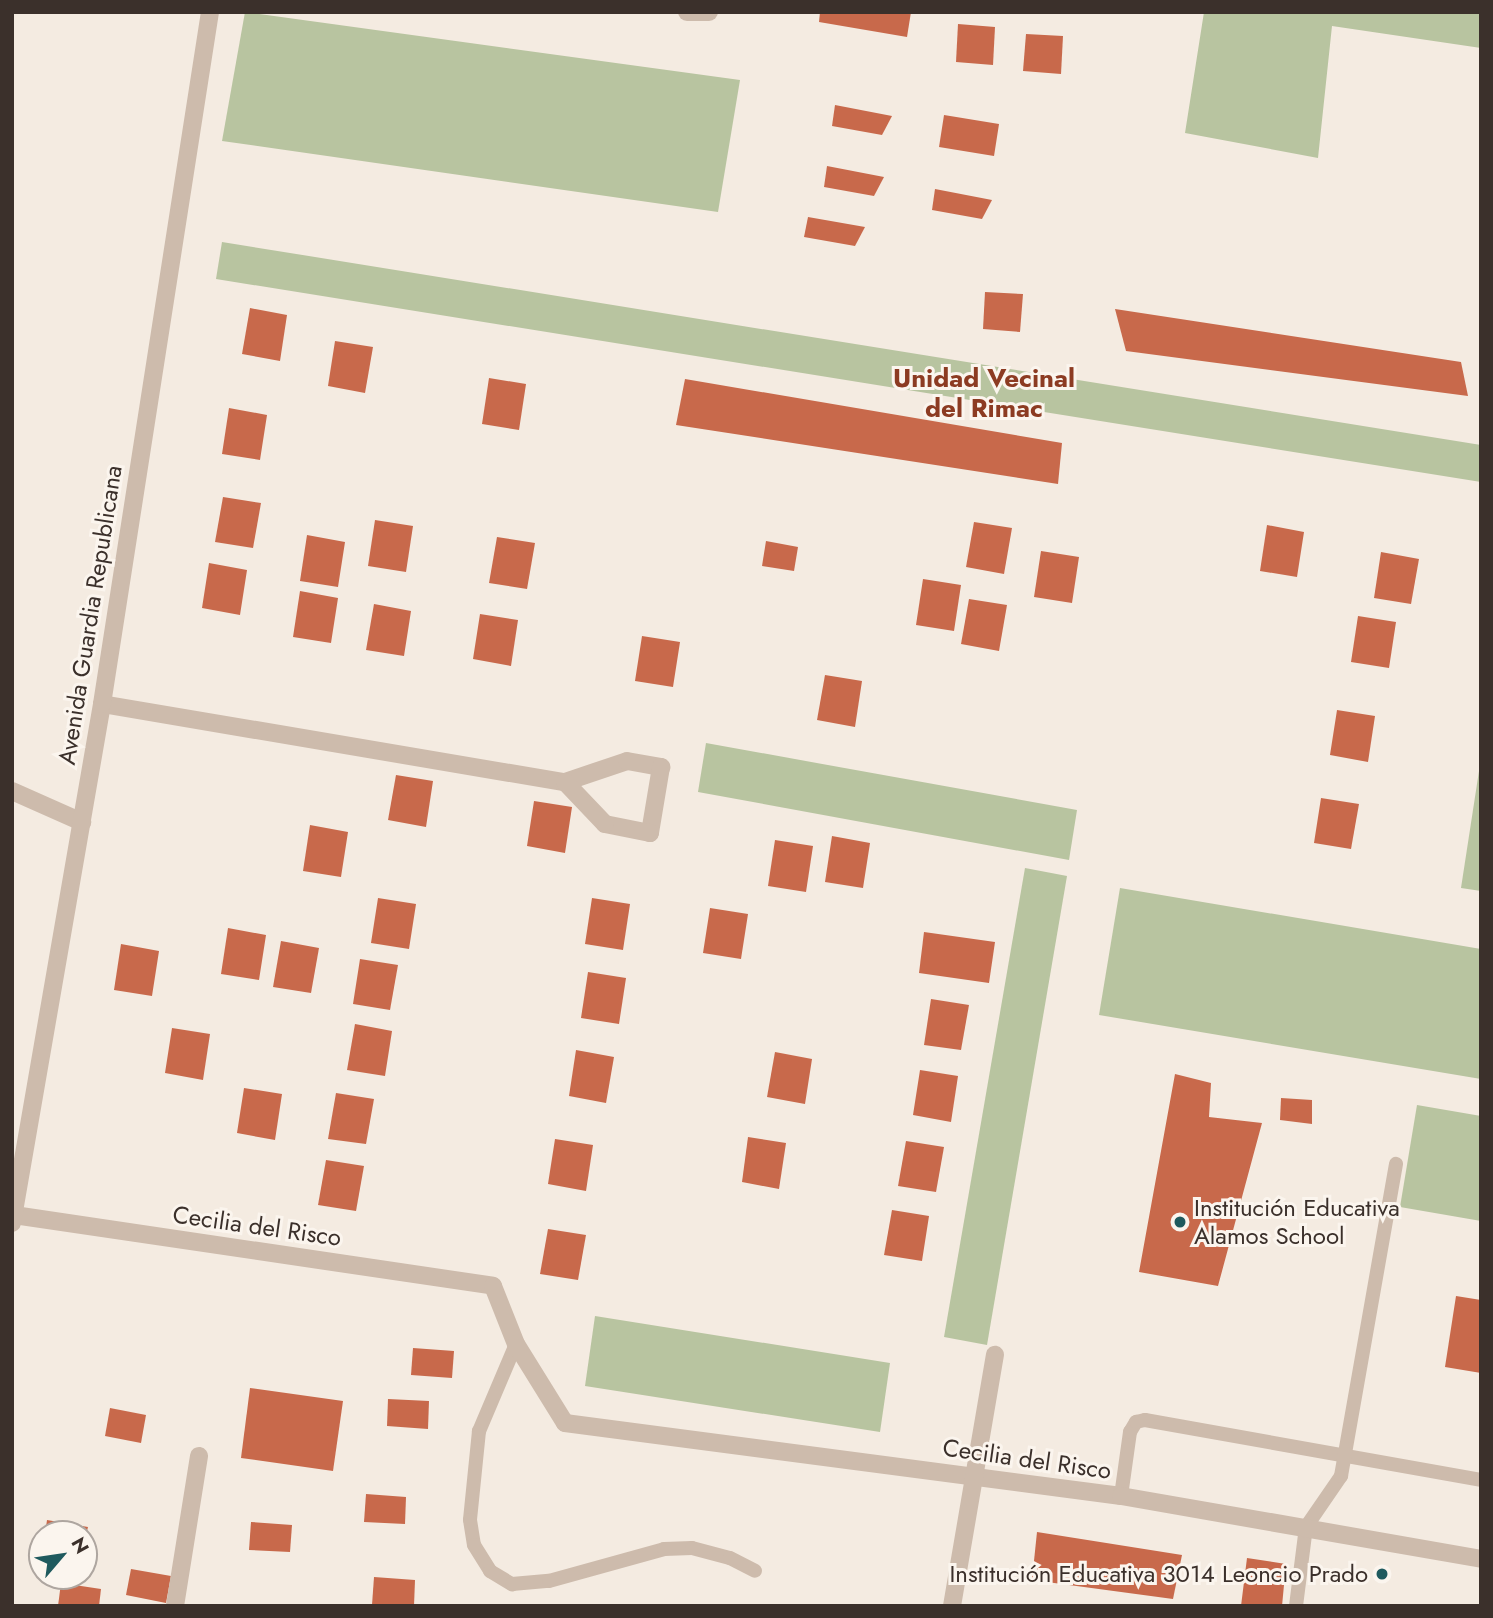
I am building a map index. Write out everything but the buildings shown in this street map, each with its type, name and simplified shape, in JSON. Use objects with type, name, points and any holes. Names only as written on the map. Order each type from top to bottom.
[{"type":"street","name":"Avenida Guardia Republicana","points":[[13,1219],[102,704],[210,12]]},
{"type":"street","points":[[687,12],[709,12]]},
{"type":"street","points":[[102,704],[565,782],[627,761],[661,767],[650,833],[605,824],[565,782]]},
{"type":"street","points":[[12,791],[82,822]]},
{"type":"street","name":"Cecilia del Risco","points":[[13,1219],[493,1286],[516,1344],[565,1423],[1121,1496],[1481,1559]]},
{"type":"street","points":[[952,1606],[995,1355]]},
{"type":"street","points":[[175,1606],[199,1456]]},
{"type":"lane","points":[[1296,1606],[1307,1527],[1341,1476],[1396,1164]]},
{"type":"lane","points":[[516,1344],[479,1431],[470,1520],[474,1545],[489,1571],[512,1584],[549,1581],[664,1549],[692,1548],[730,1558],[755,1571]]},
{"type":"lane","points":[[1121,1496],[1130,1432],[1136,1422],[1145,1420],[1481,1480]]},
{"type":"green space","points":[[245,12],[740,80],[718,212],[222,141]]},
{"type":"green space","points":[[1204,12],[1481,12],[1481,48],[1332,26],[1318,158],[1185,133]]},
{"type":"green space","points":[[222,242],[1481,445],[1481,482],[216,279]]},
{"type":"green space","points":[[706,743],[1077,810],[1069,860],[698,792]]},
{"type":"green space","points":[[1481,758],[1481,891],[1461,888]]},
{"type":"green space","points":[[1025,868],[1067,876],[987,1345],[944,1337]]},
{"type":"green space","points":[[1120,888],[1481,949],[1481,1079],[1099,1015]]},
{"type":"green space","points":[[1417,1105],[1481,1116],[1481,1221],[1400,1207]]},
{"type":"green space","points":[[595,1316],[890,1363],[880,1432],[585,1386]]},
{"type":"place","name":"Institución Educativa Alamos School","points":[[1180,1222]]},
{"type":"place","name":"Institución Educativa 3014 Leoncio Prado","points":[[1382,1574]]},
{"type":"district","name":"Unidad Vecinal del Rimac","points":[[984,394]]}]
